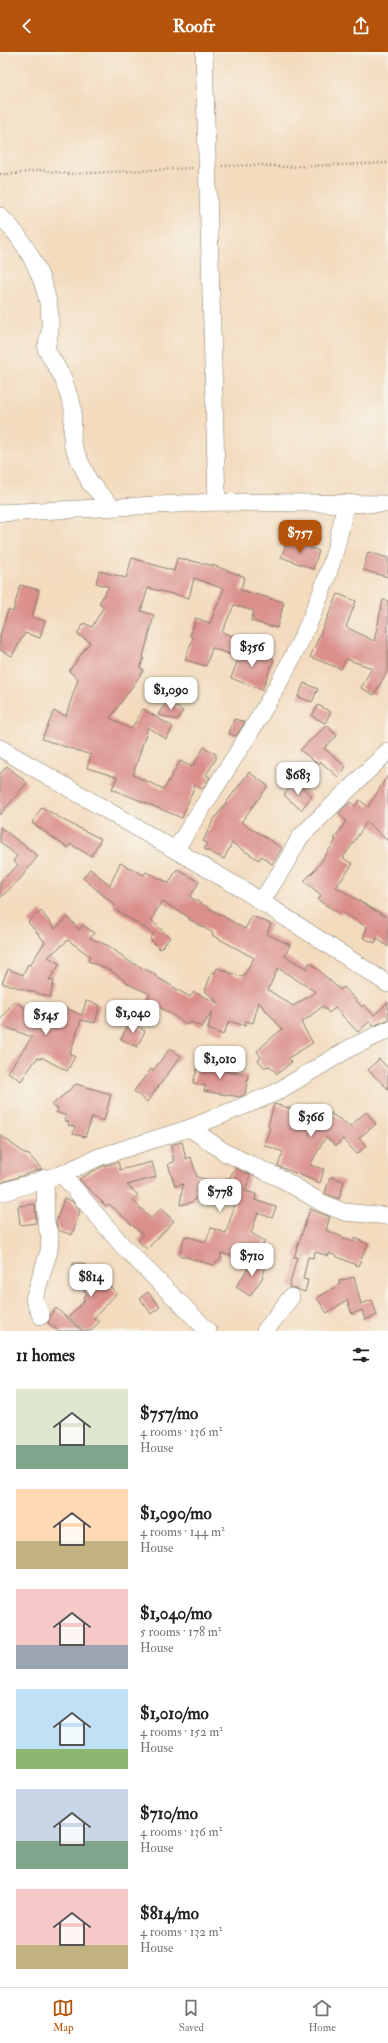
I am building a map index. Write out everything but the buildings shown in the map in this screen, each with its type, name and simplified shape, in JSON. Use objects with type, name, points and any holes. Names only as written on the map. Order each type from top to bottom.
[{"type":"street","points":[[204,52],[217,502]]},
{"type":"street","points":[[0,216],[27,250],[42,280],[50,328],[46,349],[63,378],[73,408],[72,444],[90,483],[112,507]]},
{"type":"street","points":[[0,512],[217,502],[388,504]]},
{"type":"street","points":[[176,849],[258,718],[295,652],[333,561],[345,504]]},
{"type":"street","points":[[0,748],[176,849],[388,984]]},
{"type":"street","points":[[261,902],[284,866],[300,837],[388,751]]},
{"type":"street","points":[[0,1193],[62,1174],[99,1157],[190,1128],[275,1093],[350,1048],[388,1030]]},
{"type":"street","points":[[190,1128],[226,1153],[282,1179],[322,1203],[344,1212],[388,1216]]},
{"type":"street","points":[[62,1174],[121,1244],[207,1330]]},
{"type":"street","points":[[41,1316],[34,1299],[49,1251],[50,1237],[46,1223],[45,1178]]},
{"type":"street","points":[[265,1331],[290,1297]]}]
